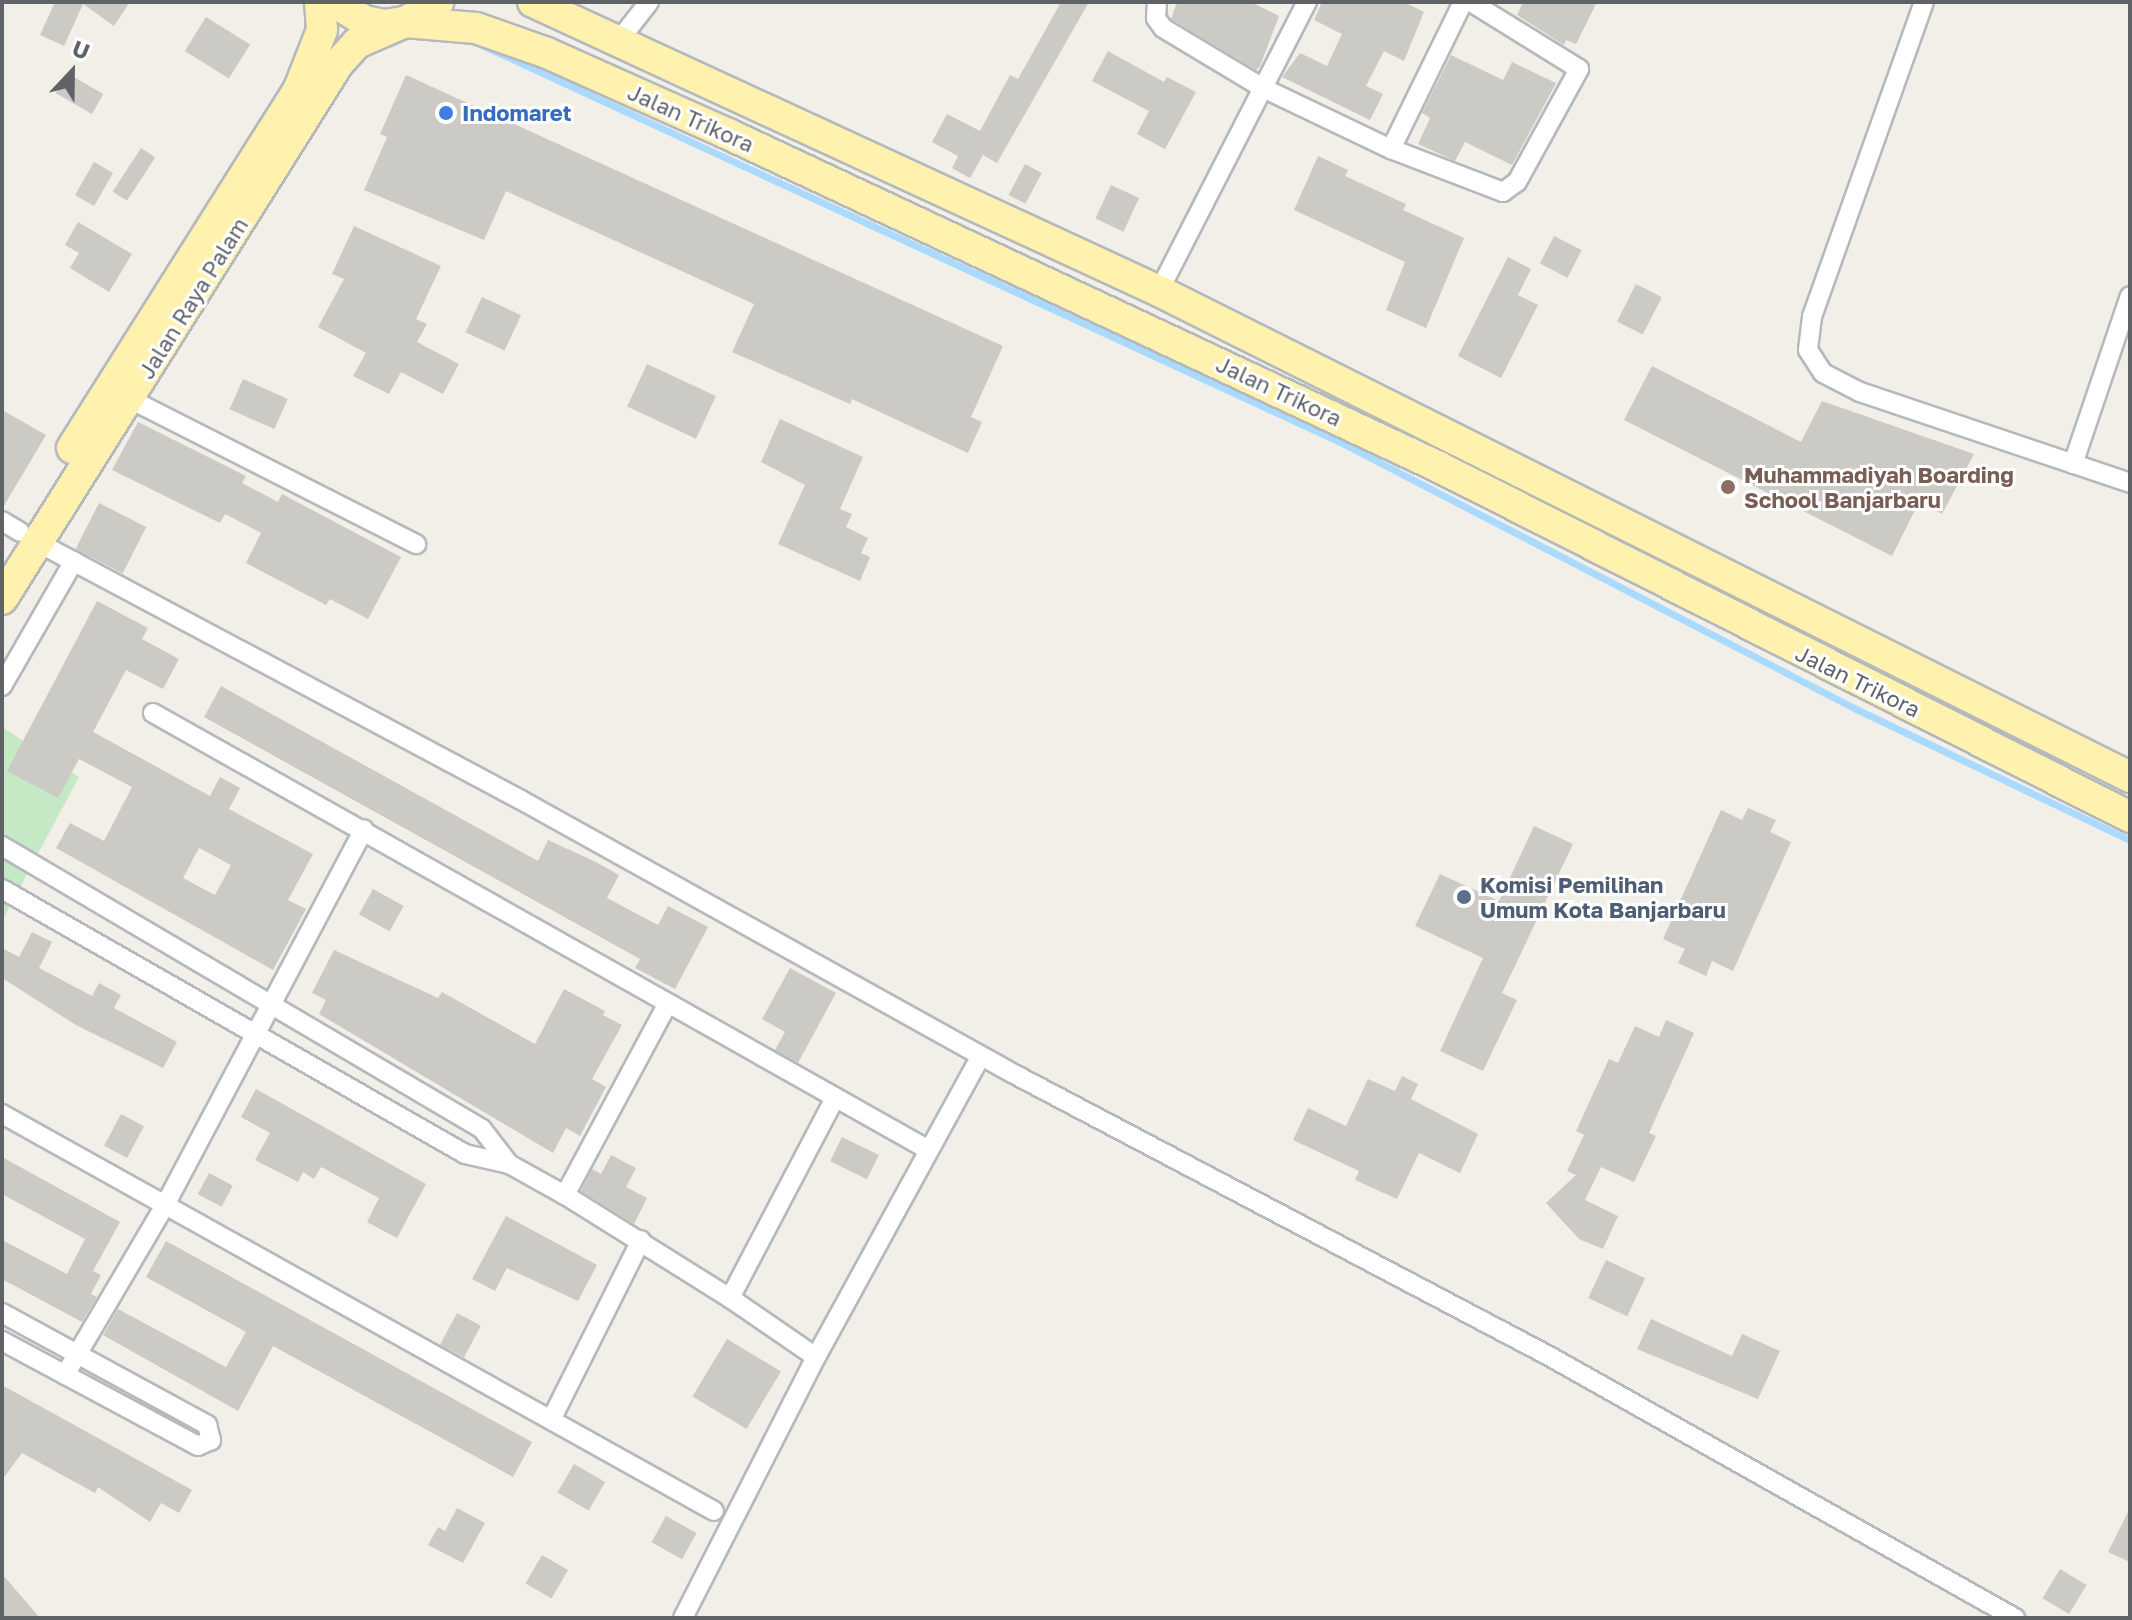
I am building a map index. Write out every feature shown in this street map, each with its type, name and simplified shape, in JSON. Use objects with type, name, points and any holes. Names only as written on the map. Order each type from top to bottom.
[{"type":"main road","name":"Jalan Raya Palam","points":[[2,562],[298,91],[322,30],[320,2]]},
{"type":"main road","name":"Jalan Trikora","points":[[334,2],[364,21],[476,28],[505,37],[831,180],[1439,467],[2130,817]]},
{"type":"main road","name":"Jalan Raya Palam","points":[[2,599],[20,532],[130,399],[338,64],[357,43],[405,22],[438,2]]},
{"type":"main road","name":"Jalan Trikora","points":[[533,2],[1159,291],[2130,777]]},
{"type":"main road","points":[[2024,765],[2041,733]]},
{"type":"street","points":[[617,43],[649,2]]},
{"type":"street","points":[[1157,2],[1156,18],[1163,28],[1263,88],[1391,149],[1490,190],[1510,190],[1579,69],[1471,2]]},
{"type":"street","points":[[1159,291],[1307,2]]},
{"type":"street","points":[[1391,149],[1463,2]]},
{"type":"street","points":[[1924,2],[1812,317],[1808,350],[1823,373],[1860,392],[2130,483]]},
{"type":"street","points":[[2073,464],[2130,296]]},
{"type":"street","points":[[130,399],[416,544]]},
{"type":"street","points":[[20,532],[521,800],[981,1056],[1549,1356],[2015,1618]]},
{"type":"street","points":[[2,686],[74,561]]},
{"type":"street","points":[[153,713],[364,829],[667,1005],[927,1149]]},
{"type":"street","points":[[65,1375],[165,1205],[364,829]]},
{"type":"street","points":[[2,846],[273,1001],[482,1129],[509,1164]]},
{"type":"street","points":[[2,889],[465,1154],[509,1164],[565,1195],[641,1240],[816,1357]]},
{"type":"street","points":[[565,1195],[667,1005]]},
{"type":"street","points":[[683,1618],[816,1357],[927,1149],[981,1056]]},
{"type":"street","points":[[730,1298],[835,1098]]},
{"type":"street","points":[[2,1114],[714,1511]]},
{"type":"street","points":[[551,1420],[641,1240]]},
{"type":"street","points":[[2,1313],[207,1425],[211,1440],[198,1446],[2,1341]]},
{"type":"green space","points":[[2,727],[79,777],[2,921]]},
{"type":"building","points":[[55,2],[130,2],[114,26],[83,4],[64,46],[40,35]]},
{"type":"building","points":[[1061,2],[1089,2],[997,163],[983,155],[970,178],[952,168],[958,156],[932,142],[947,114],[980,131],[1010,75],[1018,79]]},
{"type":"building","points":[[1177,2],[1251,2],[1279,16],[1260,66],[1256,70],[1171,19]]},
{"type":"building","points":[[1322,2],[1404,2],[1424,12],[1404,61],[1384,51],[1366,86],[1383,94],[1370,120],[1282,77],[1300,53],[1327,66],[1342,34],[1314,20]]},
{"type":"building","points":[[1523,2],[1597,2],[1576,44],[1566,40],[1564,45],[1517,15]]},
{"type":"building","points":[[206,17],[250,45],[229,78],[185,51]]},
{"type":"building","points":[[1108,51],[1164,82],[1167,77],[1196,92],[1165,149],[1137,134],[1149,111],[1092,81]]},
{"type":"building","points":[[1451,55],[1503,80],[1512,62],[1556,83],[1512,165],[1465,142],[1455,161],[1418,144],[1430,118],[1422,113]]},
{"type":"building","points":[[67,73],[103,94],[92,114],[56,93]]},
{"type":"building","points":[[406,75],[1003,346],[971,417],[982,422],[968,453],[852,399],[850,404],[732,352],[754,304],[506,191],[484,240],[364,190],[387,137],[380,134]]},
{"type":"building","points":[[141,148],[155,157],[127,201],[113,192]]},
{"type":"building","points":[[1318,156],[1348,170],[1345,176],[1406,204],[1403,210],[1464,238],[1426,328],[1386,310],[1405,262],[1294,210]]},
{"type":"building","points":[[94,162],[113,173],[94,206],[75,195]]},
{"type":"building","points":[[1025,164],[1042,173],[1025,204],[1009,195]]},
{"type":"building","points":[[1111,185],[1139,198],[1123,232],[1095,219]]},
{"type":"building","points":[[78,222],[132,254],[109,292],[70,268],[79,253],[65,245]]},
{"type":"building","points":[[354,226],[441,266],[416,319],[427,324],[417,342],[459,364],[443,394],[401,372],[389,394],[353,376],[366,353],[318,327],[344,279],[332,274]]},
{"type":"building","points":[[1554,236],[1582,250],[1568,278],[1540,264]]},
{"type":"building","points":[[1508,257],[1531,269],[1518,295],[1538,305],[1501,378],[1458,356]]},
{"type":"building","points":[[1636,284],[1662,297],[1643,335],[1617,321]]},
{"type":"building","points":[[482,297],[521,315],[504,351],[466,332]]},
{"type":"building","points":[[647,364],[716,396],[696,439],[627,407]]},
{"type":"building","points":[[1652,366],[1801,442],[1822,401],[1974,454],[1942,514],[1919,502],[1892,556],[1624,420]]},
{"type":"building","points":[[243,379],[288,399],[274,429],[230,409]]},
{"type":"building","points":[[2,410],[46,435],[2,509]]},
{"type":"building","points":[[780,419],[863,457],[840,509],[852,514],[846,527],[868,538],[861,553],[870,557],[860,581],[778,544],[805,485],[761,462]]},
{"type":"building","points":[[138,422],[246,476],[242,483],[278,502],[282,494],[401,557],[368,619],[330,599],[326,605],[246,563],[261,533],[225,514],[220,523],[112,470]]},
{"type":"building","points":[[99,503],[146,527],[123,573],[75,549]]},
{"type":"building","points":[[97,601],[148,628],[142,639],[179,659],[163,689],[126,670],[93,732],[210,796],[220,777],[240,788],[229,809],[313,854],[288,900],[306,909],[273,970],[56,848],[70,823],[104,841],[132,787],[79,759],[58,798],[7,771]],"holes":[[[199,848],[231,865],[215,895],[183,878]]]},
{"type":"building","points":[[221,686],[538,861],[548,840],[596,862],[619,875],[607,898],[658,925],[668,906],[708,927],[675,989],[635,968],[640,959],[204,717]]},
{"type":"building","points":[[1748,808],[1776,820],[1770,832],[1791,842],[1733,971],[1712,961],[1706,976],[1678,963],[1685,949],[1663,939],[1721,810],[1742,820]]},
{"type":"building","points":[[1534,826],[1573,844],[1502,993],[1517,1000],[1483,1071],[1440,1051],[1483,958],[1415,926],[1440,874],[1499,901]]},
{"type":"building","points":[[373,889],[404,906],[390,931],[359,914]]},
{"type":"building","points":[[32,932],[52,942],[39,968],[92,996],[99,983],[121,995],[114,1008],[177,1042],[163,1068],[76,1025],[2,978],[2,948],[19,957]]},
{"type":"building","points":[[334,950],[438,998],[442,992],[535,1044],[564,989],[605,1011],[603,1015],[622,1025],[592,1079],[606,1087],[580,1136],[566,1128],[553,1153],[319,1014],[326,1000],[312,993]]},
{"type":"building","points":[[790,968],[836,993],[798,1063],[775,1050],[785,1032],[762,1019]]},
{"type":"building","points":[[1666,1020],[1694,1033],[1649,1133],[1656,1136],[1634,1182],[1601,1167],[1585,1200],[1618,1216],[1603,1249],[1579,1239],[1546,1203],[1576,1175],[1567,1171],[1584,1135],[1576,1131],[1609,1059],[1618,1063],[1635,1026],[1659,1037]]},
{"type":"building","points":[[1402,1076],[1418,1084],[1411,1099],[1478,1134],[1460,1173],[1419,1153],[1397,1199],[1355,1180],[1359,1171],[1293,1140],[1308,1108],[1346,1126],[1368,1079],[1395,1091]]},
{"type":"building","points":[[256,1089],[426,1184],[397,1238],[367,1222],[379,1198],[321,1167],[314,1179],[303,1172],[298,1182],[255,1160],[270,1133],[241,1117]]},
{"type":"building","points":[[121,1114],[144,1126],[127,1158],[104,1146]]},
{"type":"building","points":[[842,1137],[879,1155],[867,1179],[830,1161]]},
{"type":"building","points":[[611,1155],[636,1168],[626,1187],[647,1198],[634,1224],[581,1191],[592,1169],[601,1174]]},
{"type":"building","points":[[2,1157],[120,1222],[93,1271],[101,1275],[91,1294],[97,1297],[82,1322],[2,1279],[2,1240],[67,1274],[85,1239],[2,1194]]},
{"type":"building","points":[[209,1173],[233,1186],[222,1207],[198,1194]]},
{"type":"building","points":[[506,1216],[597,1265],[578,1301],[507,1268],[495,1291],[472,1279]]},
{"type":"building","points":[[166,1241],[532,1442],[513,1477],[273,1346],[238,1411],[103,1335],[118,1309],[226,1367],[246,1332],[146,1277]]},
{"type":"building","points":[[1606,1260],[1645,1278],[1627,1316],[1588,1298]]},
{"type":"building","points":[[457,1313],[481,1326],[464,1357],[440,1345]]},
{"type":"building","points":[[1651,1319],[1732,1356],[1742,1334],[1780,1351],[1758,1399],[1637,1349]]},
{"type":"building","points":[[727,1339],[781,1371],[746,1429],[692,1396]]},
{"type":"building","points":[[2,1385],[192,1490],[179,1513],[161,1503],[150,1522],[98,1487],[95,1493],[22,1453],[2,1480]]},
{"type":"building","points":[[574,1464],[605,1482],[589,1511],[558,1493]]},
{"type":"building","points":[[457,1508],[485,1523],[463,1563],[428,1545],[438,1527],[445,1531]]},
{"type":"building","points":[[2130,1508],[2130,1562],[2108,1552]]},
{"type":"building","points":[[666,1516],[697,1533],[682,1559],[651,1542]]},
{"type":"building","points":[[542,1555],[568,1570],[551,1599],[526,1584]]},
{"type":"building","points":[[2060,1569],[2087,1585],[2069,1614],[2042,1598]]},
{"type":"building","points":[[2,1574],[40,1618],[2,1618]]},
{"type":"waterway","points":[[482,45],[1340,442],[1854,708],[2130,840]]},
{"type":"place","name":"Indomaret","points":[[446,113]]},
{"type":"place","name":"Muhammadiyah Boarding School Banjarbaru","points":[[1728,487]]},
{"type":"place","name":"Komisi Pemilihan Umum Kota Banjarbaru","points":[[1464,897]]}]
